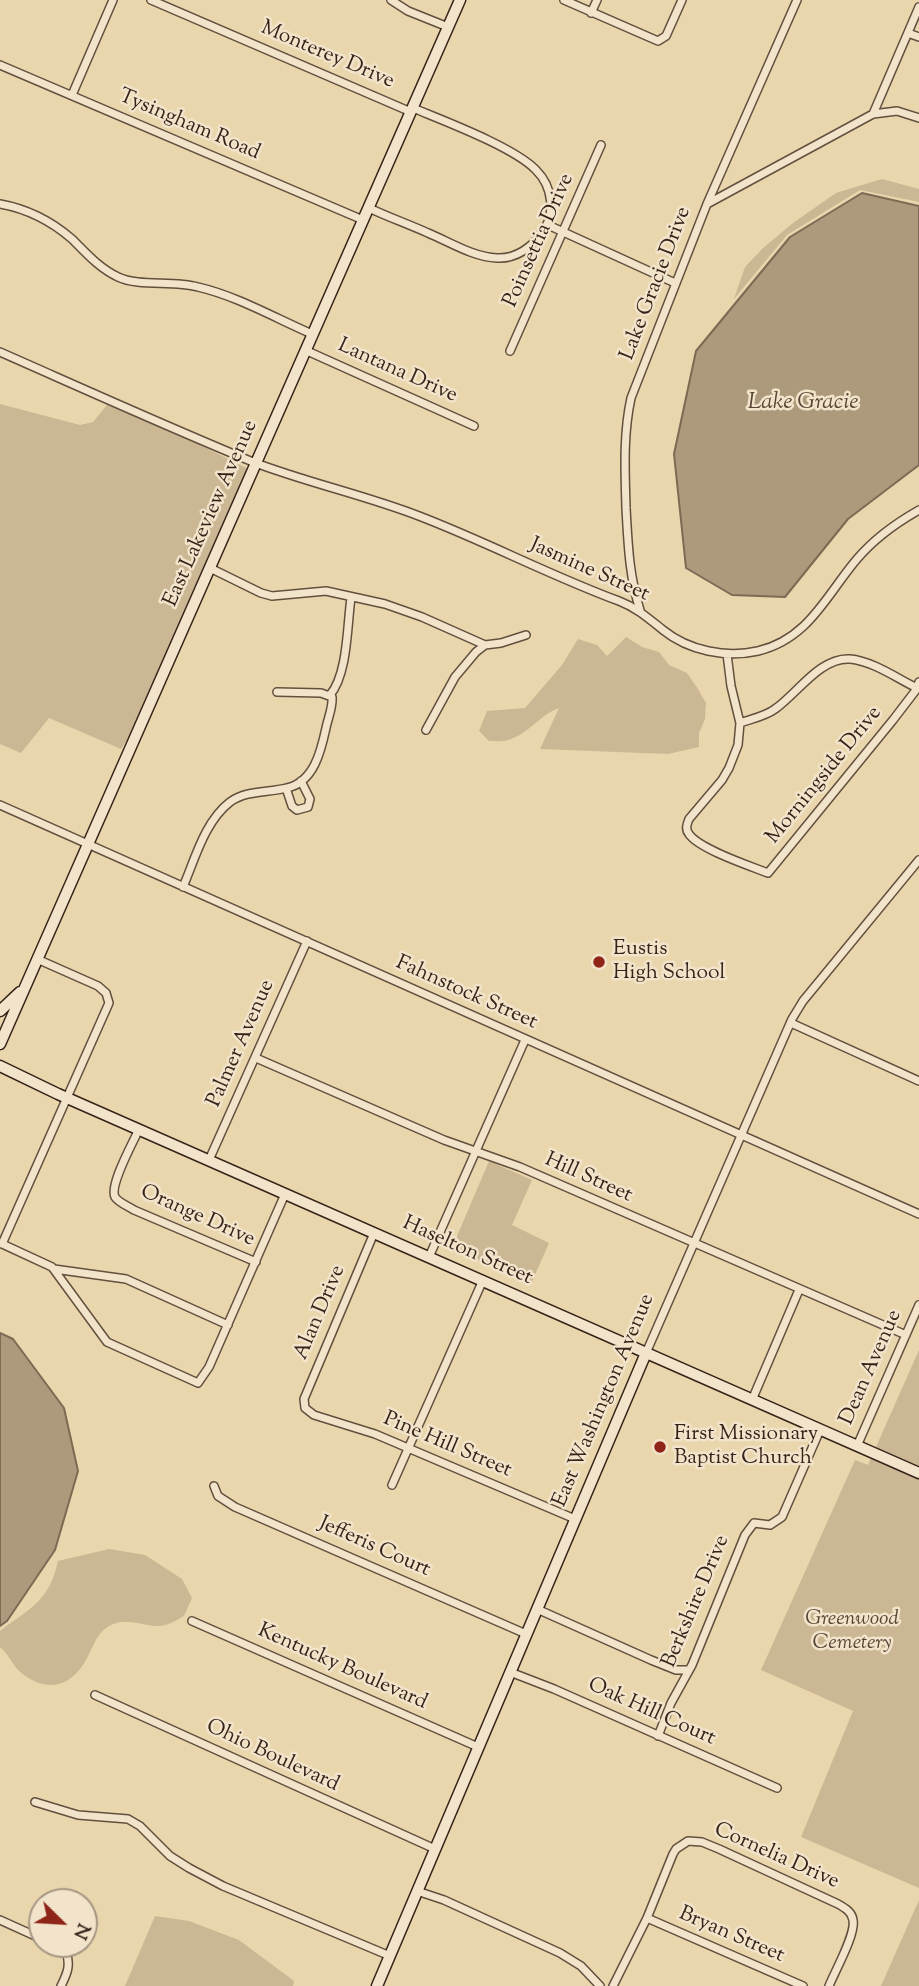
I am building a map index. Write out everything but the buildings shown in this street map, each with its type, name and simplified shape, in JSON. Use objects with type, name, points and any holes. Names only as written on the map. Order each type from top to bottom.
[{"type":"street","points":[[72,95],[113,0]]},
{"type":"street","name":"Monterey Drive","points":[[151,0],[488,141],[530,163],[548,188],[551,208],[548,225]]},
{"type":"street","points":[[391,0],[408,11],[448,27]]},
{"type":"street","name":"East Lakeview Avenue","points":[[0,1044],[460,0]]},
{"type":"street","points":[[564,0],[655,41],[666,37],[682,0]]},
{"type":"street","points":[[591,13],[597,0]]},
{"type":"street","points":[[706,204],[797,0]]},
{"type":"street","points":[[873,114],[919,6]]},
{"type":"street","points":[[908,33],[919,37]]},
{"type":"street","name":"Tysingham Road","points":[[0,65],[363,220]]},
{"type":"street","name":"Lake Gracie Drive","points":[[640,610],[629,564],[625,470],[628,414],[631,398],[706,204],[873,114],[897,111],[919,118]]},
{"type":"street","name":"Poinsettia Drive","points":[[510,351],[601,145]]},
{"type":"street","points":[[0,204],[39,216],[70,237],[105,269],[118,277],[138,282],[168,282],[200,287],[312,334]]},
{"type":"street","points":[[369,208],[471,252],[495,258],[505,258],[522,251],[532,244],[548,225],[675,283]]},
{"type":"street","name":"Lantana Drive","points":[[305,350],[474,426]]},
{"type":"street","name":"Jasmine Street","points":[[0,352],[255,463],[422,517],[640,610],[663,630],[689,645],[727,654]]},
{"type":"street","points":[[918,686],[867,664],[848,659],[838,660],[821,669],[774,711],[740,723],[727,654],[759,650],[795,633],[831,596],[869,545],[919,510]]},
{"type":"street","points":[[210,568],[272,596],[326,591],[385,604],[485,645],[526,635]]},
{"type":"street","points":[[330,695],[338,683],[342,667],[351,598]]},
{"type":"street","points":[[426,730],[455,677],[485,645]]},
{"type":"street","name":"Morningside Drive","points":[[740,723],[738,746],[729,768],[689,818],[687,828],[689,834],[703,845],[768,873],[918,686]]},
{"type":"street","points":[[277,692],[330,695]]},
{"type":"street","points":[[183,887],[208,830],[222,810],[245,795],[286,788],[301,781],[314,766],[320,754],[333,700],[330,695]]},
{"type":"street","points":[[286,788],[292,806],[297,810],[304,809],[308,807],[310,799],[301,781]]},
{"type":"street","name":"Fahnstock Street","points":[[0,807],[919,1214]]},
{"type":"street","name":"East Washington Avenue","points":[[377,1986],[692,1244],[791,1023],[803,1001],[919,860]]},
{"type":"street","name":"Palmer Avenue","points":[[209,1160],[307,941]]},
{"type":"street","points":[[37,959],[92,982],[108,997],[108,1008],[1,1244],[54,1269],[126,1279],[228,1325]]},
{"type":"street","points":[[0,1011],[24,988]]},
{"type":"street","points":[[791,1023],[919,1081]]},
{"type":"street","points":[[429,1257],[526,1040]]},
{"type":"street","name":"Hill Street","points":[[256,1058],[477,1152],[520,1167],[906,1335]]},
{"type":"street","name":"Haselton Street","points":[[0,1066],[67,1098],[919,1473]]},
{"type":"street","name":"Orange Drive","points":[[139,1129],[114,1184],[118,1200],[134,1210],[256,1262]]},
{"type":"street","points":[[54,1269],[107,1342],[195,1383],[203,1378],[209,1367],[285,1194]]},
{"type":"street","name":"Alan Drive","points":[[305,1408],[303,1403],[309,1387],[374,1233]]},
{"type":"street","points":[[392,1485],[483,1280]]},
{"type":"street","points":[[752,1400],[799,1290]]},
{"type":"street","name":"Dean Avenue","points":[[857,1446],[919,1305]]},
{"type":"street","name":"Pine Hill Street","points":[[305,1408],[314,1415],[356,1427],[575,1519]]},
{"type":"street","name":"Berkshire Drive","points":[[658,1736],[692,1665],[745,1535],[754,1523],[770,1525],[782,1517],[820,1430]]},
{"type":"street","name":"Jefferis Court","points":[[214,1486],[218,1496],[235,1507],[526,1634]]},
{"type":"street","points":[[537,1609],[676,1670],[688,1670]]},
{"type":"street","name":"Kentucky Boulevard","points":[[192,1621],[478,1747]]},
{"type":"street","name":"Oak Hill Court","points":[[510,1672],[777,1788]]},
{"type":"street","name":"Ohio Boulevard","points":[[95,1695],[435,1849]]},
{"type":"street","points":[[35,1802],[78,1815],[128,1819],[140,1826],[170,1856],[212,1880],[390,1956]]},
{"type":"street","name":"Cornelia Drive","points":[[613,1986],[647,1918],[676,1849],[688,1841],[702,1842],[838,1904],[850,1912],[853,1929],[829,1986]]},
{"type":"street","points":[[417,1891],[560,1952],[581,1966],[600,1986]]},
{"type":"street","name":"Bryan Street","points":[[647,1918],[803,1986]]},
{"type":"street","points":[[0,1920],[28,1933]]},
{"type":"street","points":[[61,1986],[69,1969],[68,1958]]},
{"type":"green space","points":[[882,179],[919,189],[919,202],[860,190],[787,235],[734,299],[745,267],[793,223],[836,193]]},
{"type":"green space","points":[[111,400],[248,469],[133,731],[121,749],[49,718],[21,753],[0,744],[0,404],[80,425],[93,422]]},
{"type":"green space","points":[[626,637],[642,647],[659,652],[669,665],[687,673],[698,689],[706,703],[705,719],[699,733],[699,747],[668,754],[540,749],[559,708],[509,740],[489,741],[479,731],[487,711],[525,708],[562,665],[578,639],[597,645],[607,656]]},
{"type":"green space","points":[[489,1161],[532,1180],[512,1225],[549,1243],[531,1284],[452,1248]]},
{"type":"green space","name":"Greenwood Cemetery","points":[[919,1350],[919,1888],[801,1837],[853,1711],[761,1670],[855,1460],[868,1465]]},
{"type":"green space","points":[[109,1549],[145,1555],[182,1579],[192,1598],[184,1616],[162,1626],[129,1622],[111,1625],[96,1639],[84,1663],[74,1675],[61,1683],[47,1685],[24,1675],[0,1647],[0,1631],[29,1610],[44,1595],[58,1561]]},
{"type":"green space","points":[[919,1900],[919,1986],[881,1986]]},
{"type":"green space","points":[[155,1916],[189,1921],[239,1940],[294,1981],[293,1986],[125,1986]]},
{"type":"water","name":"Lake Gracie","points":[[862,193],[919,206],[919,465],[848,519],[785,597],[732,595],[686,568],[674,454],[696,351],[790,237]]},
{"type":"water","points":[[0,1333],[13,1339],[64,1408],[78,1471],[55,1550],[7,1621],[0,1626]]},
{"type":"place","name":"Eustis High School","points":[[599,962]]},
{"type":"place","name":"First Missionary Baptist Church","points":[[660,1447]]}]
